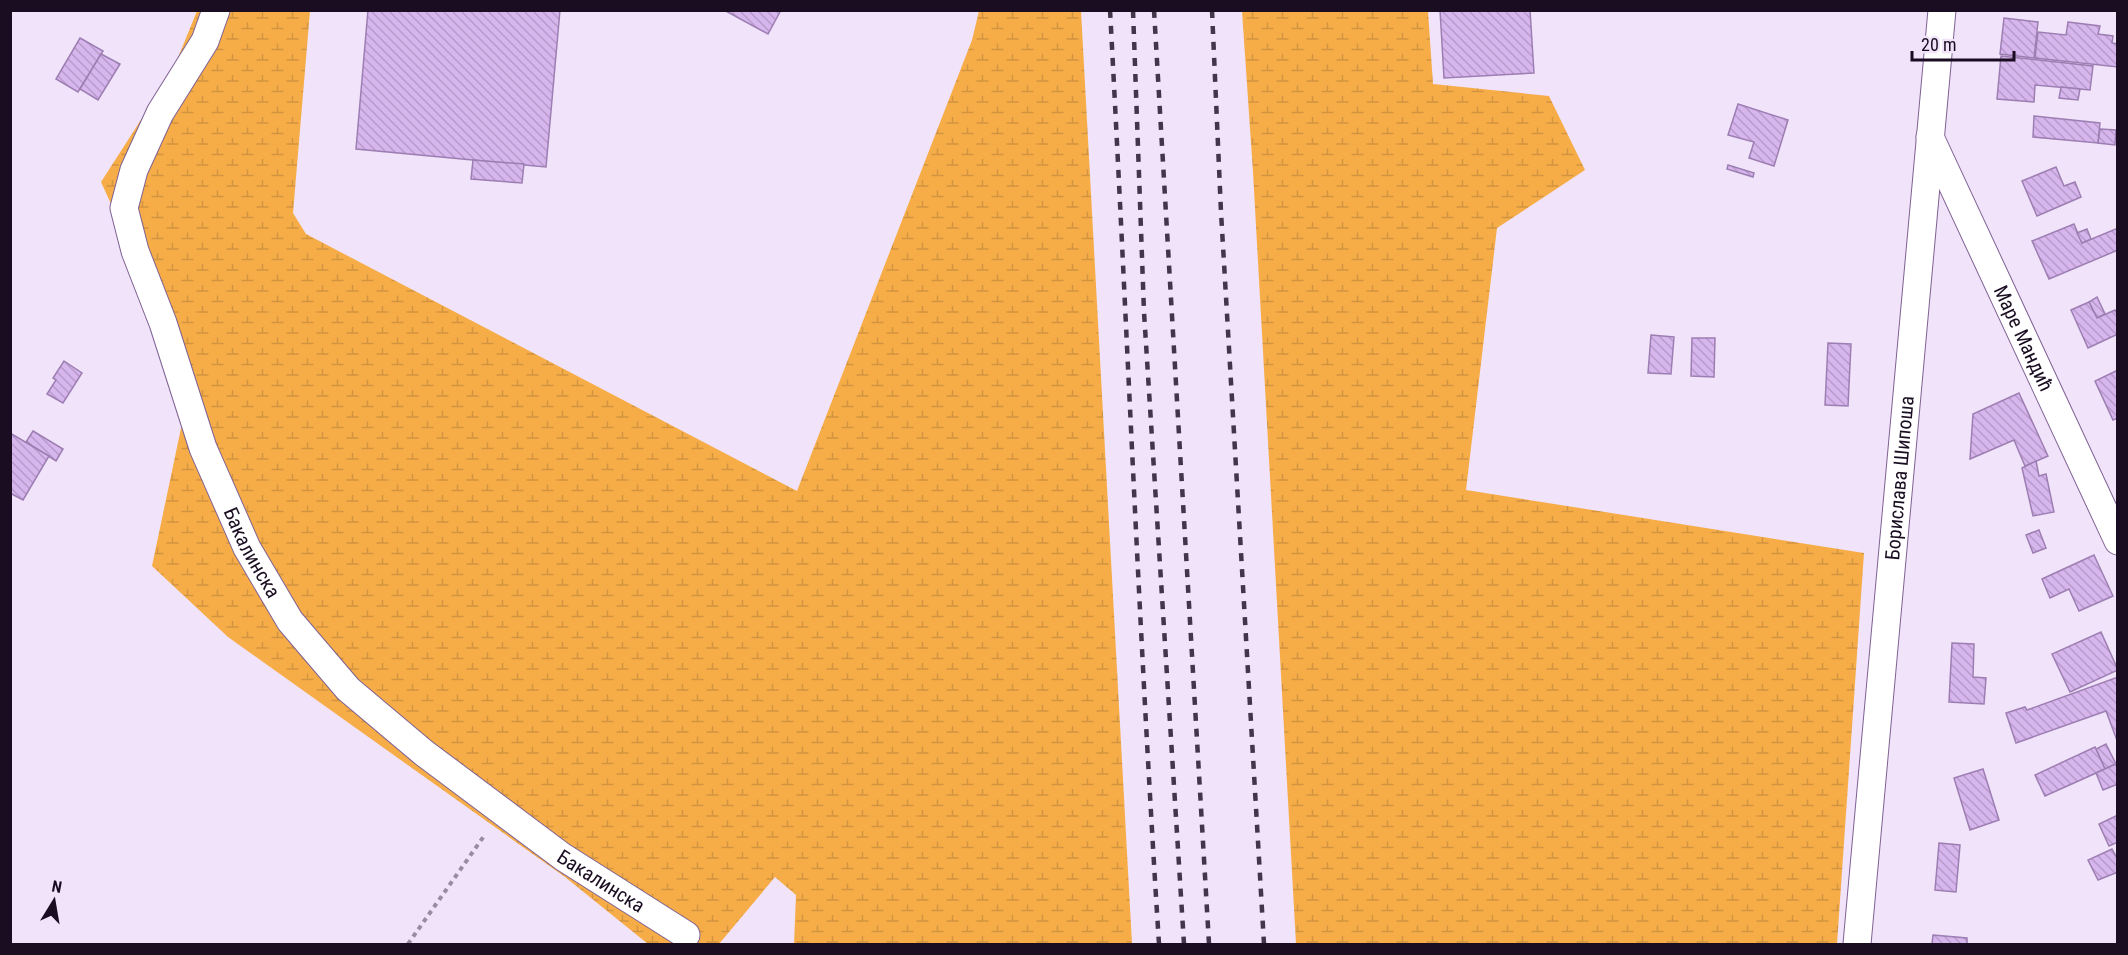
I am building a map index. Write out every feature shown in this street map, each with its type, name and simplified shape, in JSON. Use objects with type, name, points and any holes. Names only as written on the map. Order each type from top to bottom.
[{"type":"street","name":"Бакалинска","points":[[216,10],[205,41],[160,113],[134,170],[124,208],[135,251],[163,323],[203,448],[248,548],[290,621],[348,689],[424,753],[563,857],[686,934]]},
{"type":"street","name":"Борислава Шипоша","points":[[1857,945],[1942,10]]},
{"type":"street","name":"Маре Мандић","points":[[1930,136],[2118,541]]},
{"type":"path","points":[[408,945],[502,811]]},
{"type":"green space","points":[[197,11],[310,11],[293,213],[306,234],[797,491],[972,40],[979,11],[1081,11],[1132,944],[794,944],[796,895],[775,877],[719,944],[648,944],[565,877],[228,637],[152,566],[184,414],[143,274],[101,182],[173,70]]},
{"type":"green space","points":[[1242,11],[1428,11],[1433,84],[1549,96],[1585,170],[1497,228],[1466,490],[1864,553],[1837,944],[1296,944]]},
{"type":"building","points":[[368,10],[560,10],[546,167],[356,149]]},
{"type":"building","points":[[724,10],[781,10],[768,34]]},
{"type":"building","points":[[1440,10],[1530,10],[1534,73],[1444,78]]},
{"type":"building","points":[[2004,18],[2038,22],[2034,58],[2000,54]]},
{"type":"building","points":[[2068,22],[2100,26],[2098,34],[2113,36],[2112,43],[2118,44],[2118,67],[2035,58],[2038,32],[2066,35]]},
{"type":"building","points":[[80,38],[103,51],[78,92],[56,79]]},
{"type":"building","points":[[101,54],[120,64],[98,100],[80,89]]},
{"type":"building","points":[[2001,56],[2093,66],[2090,90],[2035,85],[2034,102],[1997,99]]},
{"type":"building","points":[[2061,87],[2080,89],[2078,100],[2059,98]]},
{"type":"building","points":[[1738,104],[1788,120],[1774,166],[1749,158],[1754,142],[1728,135]]},
{"type":"building","points":[[2034,116],[2100,123],[2098,143],[2033,137]]},
{"type":"building","points":[[2100,129],[2116,130],[2115,145],[2098,143]]},
{"type":"building","points":[[473,160],[524,164],[522,183],[471,179]]},
{"type":"building","points":[[1728,165],[1754,173],[1753,177],[1727,169]]},
{"type":"building","points":[[2056,167],[2064,186],[2075,182],[2081,197],[2037,216],[2022,181]]},
{"type":"building","points":[[2074,224],[2082,243],[2118,228],[2118,250],[2049,279],[2032,241]]},
{"type":"building","points":[[2087,229],[2091,239],[2082,243],[2077,233]]},
{"type":"building","points":[[2097,297],[2105,314],[2097,318],[2089,302]]},
{"type":"building","points":[[2089,302],[2097,318],[2115,310],[2118,316],[2118,334],[2088,348],[2071,310]]},
{"type":"building","points":[[1651,335],[1674,337],[1671,374],[1648,373]]},
{"type":"building","points":[[1692,338],[1715,338],[1714,377],[1691,376]]},
{"type":"building","points":[[1828,343],[1851,344],[1848,406],[1825,405]]},
{"type":"building","points":[[64,361],[82,373],[63,403],[47,394],[56,380],[53,378]]},
{"type":"building","points":[[2118,370],[2118,418],[2113,420],[2095,381]]},
{"type":"building","points":[[2019,393],[2048,456],[2025,466],[2014,440],[1970,459],[1973,414]]},
{"type":"building","points":[[33,431],[63,449],[56,461],[26,442]]},
{"type":"building","points":[[10,433],[49,456],[23,500],[10,493]]},
{"type":"building","points":[[2036,461],[2039,476],[2046,474],[2054,512],[2033,516],[2022,468]]},
{"type":"building","points":[[2039,530],[2046,548],[2033,553],[2026,535]]},
{"type":"building","points":[[2094,555],[2113,596],[2079,611],[2069,589],[2050,598],[2042,579]]},
{"type":"building","points":[[2101,632],[2118,670],[2070,692],[2052,654]]},
{"type":"building","points":[[1952,643],[1974,644],[1973,677],[1986,678],[1984,704],[1949,702]]},
{"type":"building","points":[[2118,677],[2118,743],[2106,711],[2016,743],[2006,713],[2025,707],[2027,710]]},
{"type":"building","points":[[2106,744],[2116,764],[2105,769],[2096,749]]},
{"type":"building","points":[[2095,747],[2105,769],[2045,796],[2035,775]]},
{"type":"building","points":[[2118,763],[2118,784],[2103,790],[2096,773]]},
{"type":"building","points":[[1983,769],[1999,820],[1970,830],[1954,778]]},
{"type":"building","points":[[2118,815],[2118,842],[2109,846],[2099,824]]},
{"type":"building","points":[[1939,843],[1960,845],[1956,892],[1935,890]]},
{"type":"building","points":[[2112,849],[2118,860],[2118,872],[2098,880],[2088,860]]},
{"type":"building","points":[[1933,935],[1967,938],[1967,944],[1932,944]]},
{"type":"railway","points":[[1110,10],[1159,944]]},
{"type":"railway","points":[[1133,10],[1144,312],[1184,944]]},
{"type":"railway","points":[[1154,10],[1209,944]]},
{"type":"railway","points":[[1212,10],[1221,212],[1264,944]]}]
